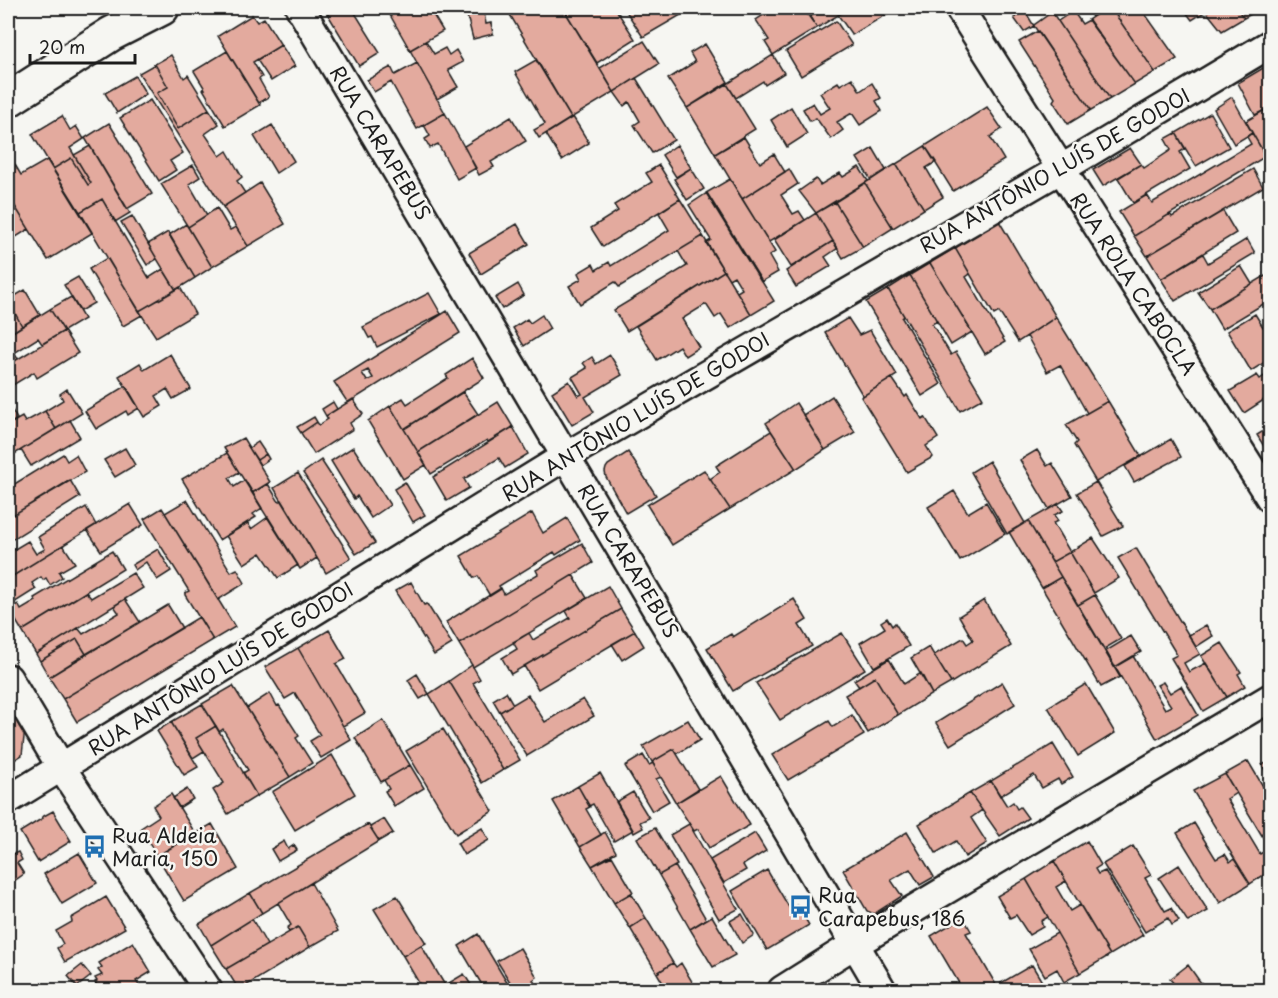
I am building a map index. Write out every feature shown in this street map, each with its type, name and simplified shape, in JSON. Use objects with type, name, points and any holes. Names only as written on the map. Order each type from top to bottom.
[{"type":"main road","points":[[9,97],[111,34],[162,8]]},
{"type":"street","name":"RUA CARAPEBUS","points":[[300,8],[882,990]]},
{"type":"street","name":"RUA ROLA CABOCLA","points":[[958,8],[1270,498]]},
{"type":"street","name":"RUA ANTÔNIO LUÍS DE GODOI","points":[[8,800],[566,456],[1061,170],[1270,44]]},
{"type":"street","points":[[8,678],[61,767],[208,990]]},
{"type":"street","points":[[782,990],[855,944],[1270,698]]},
{"type":"building","points":[[324,8],[352,8],[380,53],[359,66]]},
{"type":"building","points":[[386,8],[429,8],[443,31],[410,50]]},
{"type":"building","points":[[465,8],[489,8],[490,12],[484,13],[486,24],[491,23],[493,34],[473,39]]},
{"type":"building","points":[[506,8],[563,8],[614,92],[571,118]]},
{"type":"building","points":[[563,8],[615,8],[635,39],[597,63]]},
{"type":"building","points":[[624,8],[683,8],[686,12],[643,37]]},
{"type":"building","points":[[774,8],[803,8],[817,28],[773,55],[765,42],[769,40],[756,20]]},
{"type":"building","points":[[823,8],[850,8],[817,28],[810,17]]},
{"type":"building","points":[[850,8],[897,8],[852,35],[838,15]]},
{"type":"building","points":[[1022,8],[1036,8],[1027,14]]},
{"type":"building","points":[[1086,8],[1106,8],[1092,17]]},
{"type":"building","points":[[1106,8],[1111,8],[1155,72],[1135,84],[1088,20]]},
{"type":"building","points":[[1111,8],[1141,8],[1177,59],[1155,72]]},
{"type":"building","points":[[1183,8],[1236,8],[1244,18],[1222,31],[1206,11],[1192,20]]},
{"type":"building","points":[[1236,8],[1262,8],[1244,18]]},
{"type":"building","points":[[1025,11],[1034,26],[1024,32],[1014,18]]},
{"type":"building","points":[[1073,11],[1082,24],[1089,20],[1135,84],[1110,99],[1058,21]]},
{"type":"building","points":[[1052,12],[1110,99],[1091,110],[1034,26]]},
{"type":"building","points":[[252,15],[257,22],[264,18],[281,45],[253,62],[262,77],[259,79],[269,97],[259,103],[218,36]]},
{"type":"building","points":[[836,21],[852,45],[801,76],[786,51]]},
{"type":"building","points":[[1038,31],[1091,110],[1068,124],[1053,101],[1055,98],[1019,42]]},
{"type":"building","points":[[426,41],[434,54],[445,48],[449,55],[456,50],[463,62],[448,70],[458,87],[437,99],[410,50]]},
{"type":"building","points":[[644,41],[659,64],[614,92],[600,68]]},
{"type":"building","points":[[705,44],[728,82],[687,108],[668,79],[695,62],[690,53]]},
{"type":"building","points":[[281,45],[295,66],[271,81],[257,60]]},
{"type":"building","points":[[227,51],[260,105],[225,126],[194,71]]},
{"type":"building","points":[[171,55],[184,78],[188,75],[209,109],[178,129],[157,93],[168,87],[155,64]]},
{"type":"building","points":[[773,55],[784,73],[765,85],[763,81],[736,98],[727,84]]},
{"type":"building","points":[[536,60],[571,118],[539,138],[534,130],[545,124],[515,72]]},
{"type":"building","points":[[417,63],[445,113],[417,129],[391,82],[374,92],[367,80],[391,67],[395,75]]},
{"type":"building","points":[[155,64],[168,87],[157,93],[178,129],[209,109],[219,124],[205,134],[220,156],[227,151],[242,177],[237,181],[245,193],[223,207],[139,73]]},
{"type":"building","points":[[1270,64],[1270,107],[1255,115],[1238,83]]},
{"type":"building","points":[[135,76],[146,94],[117,113],[105,93]]},
{"type":"building","points":[[636,78],[674,140],[652,153],[634,125],[640,121],[629,102],[624,106],[614,92]]},
{"type":"building","points":[[852,78],[860,91],[872,83],[881,98],[876,101],[882,111],[860,125],[852,113],[837,122],[843,130],[831,139],[816,118],[810,121],[803,109],[813,103],[820,114],[830,108],[820,93],[838,82],[840,85]]},
{"type":"building","points":[[727,84],[755,129],[715,154],[687,108]]},
{"type":"building","points":[[1232,97],[1252,133],[1234,144],[1214,109]]},
{"type":"building","points":[[150,100],[183,153],[170,161],[176,170],[159,181],[120,118]]},
{"type":"building","points":[[791,107],[807,134],[787,147],[771,120]]},
{"type":"building","points":[[987,107],[1002,129],[990,137],[1004,160],[953,191],[925,146]]},
{"type":"building","points":[[1270,107],[1270,165],[1246,121]]},
{"type":"building","points":[[445,113],[476,168],[457,179],[438,144],[430,148],[425,139],[430,136],[424,125]]},
{"type":"building","points":[[1210,113],[1229,147],[1196,166],[1176,133]]},
{"type":"building","points":[[62,116],[70,130],[76,126],[84,139],[70,148],[91,183],[88,185],[71,158],[53,169],[32,134]]},
{"type":"building","points":[[511,117],[526,141],[491,162],[494,167],[479,175],[464,146]]},
{"type":"building","points":[[573,117],[589,143],[562,160],[546,134]]},
{"type":"building","points":[[109,123],[152,194],[127,209],[85,138]]},
{"type":"building","points":[[272,125],[294,161],[276,173],[254,136]]},
{"type":"building","points":[[1176,133],[1185,149],[1180,152],[1190,169],[1133,203],[1118,178],[1141,164],[1144,168],[1171,150],[1165,139]]},
{"type":"building","points":[[1252,133],[1266,156],[1134,236],[1119,212],[1147,195],[1152,203],[1251,144],[1247,137]]},
{"type":"building","points":[[744,137],[760,163],[774,154],[785,172],[742,199],[715,154]]},
{"type":"building","points":[[677,145],[691,168],[676,177],[662,155]]},
{"type":"building","points":[[90,146],[130,213],[115,222],[102,199],[80,212],[53,169],[71,158],[88,185],[91,183],[74,155]]},
{"type":"building","points":[[925,146],[936,162],[926,168],[943,197],[924,209],[896,164]]},
{"type":"building","points":[[873,148],[886,170],[871,180],[857,158]]},
{"type":"building","points":[[1130,148],[1141,164],[1103,186],[1093,170]]},
{"type":"building","points":[[8,153],[21,175],[47,160],[92,233],[48,260],[8,195]]},
{"type":"building","points":[[896,164],[924,209],[893,228],[865,183]]},
{"type":"building","points":[[193,165],[200,177],[189,184],[207,215],[188,227],[161,184]]},
{"type":"building","points":[[659,165],[680,199],[603,247],[591,228],[618,211],[614,205],[652,182],[646,173]]},
{"type":"building","points":[[859,167],[868,181],[816,213],[799,191],[816,179],[820,185],[840,173],[843,177]]},
{"type":"building","points":[[691,168],[704,189],[687,200],[674,179]]},
{"type":"building","points":[[789,169],[798,184],[781,195],[793,214],[799,211],[805,220],[769,242],[742,199]]},
{"type":"building","points":[[1253,169],[1263,187],[1147,256],[1134,236],[1170,214],[1172,217]]},
{"type":"building","points":[[730,179],[775,252],[769,256],[778,272],[761,282],[706,193]]},
{"type":"building","points":[[260,183],[285,224],[248,246],[223,207]]},
{"type":"building","points":[[865,183],[893,228],[863,247],[835,202]]},
{"type":"building","points":[[707,193],[774,301],[751,315],[737,292],[742,289],[734,276],[729,279],[706,243],[711,240],[689,205]]},
{"type":"building","points":[[8,195],[29,229],[8,242],[8,222],[10,220]]},
{"type":"building","points":[[102,199],[149,278],[163,269],[176,290],[139,311],[80,212]]},
{"type":"building","points":[[680,199],[703,236],[619,287],[615,282],[580,304],[569,286],[581,279],[578,273],[593,264],[596,270],[609,262],[611,266],[669,230],[659,213]]},
{"type":"building","points":[[835,202],[863,247],[843,258],[816,213]]},
{"type":"building","points":[[217,208],[230,230],[236,227],[248,246],[212,267],[188,227]]},
{"type":"building","points":[[1223,211],[1236,233],[1161,279],[1147,256]]},
{"type":"building","points":[[816,213],[833,241],[791,267],[774,240]]},
{"type":"building","points":[[132,216],[157,259],[147,265],[121,222]]},
{"type":"building","points":[[999,221],[1056,317],[1018,342],[999,312],[994,315],[955,248]]},
{"type":"building","points":[[186,224],[212,267],[195,278],[169,235]]},
{"type":"building","points":[[517,224],[529,244],[481,274],[469,253]]},
{"type":"building","points":[[168,232],[195,278],[176,290],[148,244]]},
{"type":"building","points":[[703,236],[724,271],[627,331],[614,310],[687,266],[678,251]]},
{"type":"building","points":[[1247,239],[1255,253],[1175,301],[1161,279],[1203,254],[1208,263]]},
{"type":"building","points":[[833,241],[838,248],[825,257],[831,266],[796,287],[786,271]]},
{"type":"building","points":[[955,248],[970,274],[966,277],[1005,342],[985,354],[930,263]]},
{"type":"building","points":[[107,258],[142,315],[123,326],[89,269]]},
{"type":"building","points":[[930,263],[972,332],[951,345],[910,275]]},
{"type":"building","points":[[1241,266],[1252,284],[1210,309],[1198,292]]},
{"type":"building","points":[[724,271],[751,315],[730,328],[721,314],[715,318],[706,304],[682,319],[699,347],[685,356],[679,346],[657,360],[636,326]]},
{"type":"building","points":[[1270,273],[1270,300],[1222,329],[1210,309]]},
{"type":"building","points":[[910,275],[937,321],[932,324],[951,355],[956,352],[983,398],[960,411],[888,289]]},
{"type":"building","points":[[78,277],[94,303],[80,311],[64,285]]},
{"type":"building","points":[[518,284],[524,295],[502,309],[495,298]]},
{"type":"building","points":[[180,287],[195,314],[156,337],[139,311]]},
{"type":"building","points":[[888,289],[904,316],[902,318],[941,384],[922,396],[866,302]]},
{"type":"building","points":[[25,290],[40,315],[22,326],[8,300]]},
{"type":"building","points":[[429,293],[441,314],[377,347],[372,337],[369,338],[363,327]]},
{"type":"building","points":[[71,297],[84,319],[64,331],[50,309]]},
{"type":"building","points":[[8,301],[22,326],[8,335]]},
{"type":"building","points":[[50,309],[64,331],[42,344],[38,338],[14,353],[18,359],[8,365],[8,335]]},
{"type":"building","points":[[447,311],[460,333],[348,403],[334,382]],"holes":[[[368,370],[373,378],[367,381],[362,373]]]},
{"type":"building","points":[[1255,314],[1263,327],[1270,323],[1270,359],[1251,371],[1227,331]]},
{"type":"building","points":[[542,315],[550,329],[524,346],[513,328],[527,319],[530,323]]},
{"type":"building","points":[[1056,317],[1108,401],[1087,413],[1060,365],[1047,372],[1027,336]]},
{"type":"building","points":[[848,318],[859,335],[870,330],[897,375],[863,396],[825,332]]},
{"type":"building","points":[[64,331],[78,353],[37,378],[34,372],[8,388],[8,365]]},
{"type":"building","points":[[170,354],[191,389],[173,399],[167,389],[156,396],[162,406],[144,417],[119,376],[140,363],[144,370]]},
{"type":"building","points":[[610,355],[622,375],[585,397],[594,412],[572,425],[552,392],[569,381],[578,396],[582,394],[572,377],[587,368],[583,363],[592,357],[596,364]]},
{"type":"building","points":[[472,358],[484,378],[404,429],[390,406],[403,398],[407,404],[448,378],[446,375]]},
{"type":"building","points":[[1270,372],[1270,396],[1244,413],[1230,391],[1257,375],[1260,379]]},
{"type":"building","points":[[892,378],[905,397],[907,395],[922,419],[925,417],[938,438],[926,446],[933,457],[907,472],[861,397]]},
{"type":"building","points":[[126,386],[139,408],[128,415],[126,411],[96,429],[85,411]]},
{"type":"building","points":[[67,389],[82,413],[56,429],[45,411],[63,400],[60,394]]},
{"type":"building","points":[[463,392],[478,414],[418,452],[404,429]]},
{"type":"building","points":[[832,396],[855,432],[825,450],[803,415]]},
{"type":"building","points":[[353,399],[363,414],[350,423],[353,429],[314,454],[301,433],[317,422],[319,425],[328,419],[326,416]]},
{"type":"building","points":[[1108,401],[1141,456],[1096,482],[1074,445],[1077,442],[1066,425]]},
{"type":"building","points":[[333,402],[337,409],[326,416],[322,409]]},
{"type":"building","points":[[498,402],[513,427],[431,474],[418,452]]},
{"type":"building","points":[[8,403],[17,419],[8,425]]},
{"type":"building","points":[[796,403],[825,450],[796,469],[766,423]]},
{"type":"building","points":[[390,406],[426,465],[403,479],[368,421]]},
{"type":"building","points":[[45,411],[56,429],[8,458],[8,425],[22,417],[25,422]]},
{"type":"building","points":[[314,417],[317,422],[301,433],[297,427]]},
{"type":"building","points":[[70,420],[80,437],[31,466],[21,450]]},
{"type":"building","points":[[513,427],[528,454],[505,468],[499,458],[464,479],[469,488],[447,501],[433,477]]},
{"type":"building","points":[[1270,427],[1270,456],[1257,435]]},
{"type":"building","points":[[771,431],[796,469],[730,509],[710,479],[720,472],[716,466]]},
{"type":"building","points":[[243,438],[270,482],[252,493],[224,448]]},
{"type":"building","points":[[1171,439],[1181,457],[1134,482],[1125,466]]},
{"type":"building","points":[[258,442],[266,454],[257,460],[249,448]]},
{"type":"building","points":[[353,447],[390,505],[371,518],[357,496],[354,499],[331,461]]},
{"type":"building","points":[[125,448],[135,465],[115,477],[104,460]]},
{"type":"building","points":[[1037,450],[1047,466],[1052,463],[1072,496],[1049,509],[1020,460]]},
{"type":"building","points":[[628,452],[656,495],[626,513],[605,472],[608,465]]},
{"type":"building","points":[[227,453],[239,472],[229,478],[234,487],[245,480],[262,508],[253,514],[256,517],[219,540],[182,479]]},
{"type":"building","points":[[63,454],[67,461],[76,455],[85,472],[8,518],[8,488]]},
{"type":"building","points":[[266,454],[269,459],[260,465],[257,460]]},
{"type":"building","points":[[321,460],[375,543],[356,554],[303,473]]},
{"type":"building","points":[[989,461],[1025,523],[1007,534],[971,472]]},
{"type":"building","points":[[704,470],[730,509],[672,545],[647,505]]},
{"type":"building","points":[[298,473],[351,558],[326,573],[274,488]]},
{"type":"building","points":[[70,480],[80,497],[8,542],[8,518]]},
{"type":"building","points":[[405,482],[425,515],[413,522],[394,489]]},
{"type":"building","points":[[1096,482],[1123,526],[1103,536],[1077,493]]},
{"type":"building","points":[[268,484],[279,502],[282,500],[317,558],[300,569],[252,493]]},
{"type":"building","points":[[954,491],[968,513],[986,502],[1005,534],[960,561],[928,507]]},
{"type":"building","points":[[187,500],[231,572],[237,569],[245,583],[218,600],[165,513]]},
{"type":"building","points":[[130,504],[143,525],[101,551],[87,530]]},
{"type":"building","points":[[1058,504],[1063,511],[1054,515],[1058,521],[1053,523],[1070,552],[1052,562],[1028,521]]},
{"type":"building","points":[[86,507],[96,525],[8,579],[8,553],[28,541],[36,554],[45,549],[38,537]]},
{"type":"building","points":[[162,508],[235,627],[213,640],[185,595],[189,591],[144,519]]},
{"type":"building","points":[[532,513],[543,533],[567,518],[580,540],[556,555],[554,552],[499,586],[501,589],[490,596],[478,576],[474,578],[461,556]]},
{"type":"building","points":[[268,517],[298,565],[278,578],[261,553],[244,564],[226,536],[248,523],[251,529]]},
{"type":"building","points":[[1028,521],[1061,577],[1042,588],[1009,532]]},
{"type":"building","points":[[1093,538],[1119,578],[1094,593],[1070,552]]},
{"type":"building","points":[[582,543],[593,563],[459,644],[446,622],[501,588],[504,594],[538,574],[536,570]]},
{"type":"building","points":[[63,545],[75,563],[59,572],[62,577],[50,585],[46,578],[43,580],[41,577],[32,583],[36,589],[12,604],[13,607],[9,609],[8,579]]},
{"type":"building","points":[[1136,548],[1200,654],[1184,663],[1189,672],[1206,663],[1227,697],[1203,711],[1171,658],[1177,655],[1118,558]]},
{"type":"building","points":[[158,549],[171,571],[157,580],[146,562],[135,570],[132,565]]},
{"type":"building","points":[[112,551],[123,569],[22,631],[9,609],[18,604],[21,610],[36,601],[34,598]]},
{"type":"building","points":[[1070,552],[1095,595],[1078,605],[1052,562]]},
{"type":"building","points":[[133,573],[143,588],[36,654],[22,631],[86,592],[91,598]]},
{"type":"building","points":[[573,575],[587,598],[473,667],[459,644]]},
{"type":"building","points":[[1061,577],[1120,677],[1101,687],[1042,588]]},
{"type":"building","points":[[411,582],[424,605],[427,604],[452,644],[434,655],[395,591]]},
{"type":"building","points":[[608,586],[621,609],[511,674],[502,658],[517,649],[513,642],[529,633],[533,640],[570,618],[566,611]]},
{"type":"building","points":[[1095,595],[1121,639],[1104,649],[1078,605]]},
{"type":"building","points":[[125,599],[140,622],[86,654],[77,639],[40,661],[36,654],[78,628],[83,634],[119,613],[114,606]]},
{"type":"building","points":[[794,599],[807,620],[799,625],[812,646],[733,691],[707,648],[731,634],[733,637]]},
{"type":"building","points":[[984,600],[1011,646],[951,683],[934,655],[963,638],[967,644],[973,640],[959,616]]},
{"type":"building","points":[[168,605],[182,628],[63,699],[49,677]]},
{"type":"building","points":[[621,609],[635,631],[538,689],[524,666]]},
{"type":"building","points":[[199,617],[213,640],[77,722],[63,699]]},
{"type":"building","points":[[887,618],[892,626],[895,623],[909,646],[874,667],[860,643],[885,628],[881,622]]},
{"type":"building","points":[[1206,625],[1213,636],[1196,647],[1189,635]]},
{"type":"building","points":[[329,630],[346,659],[336,664],[365,713],[343,726],[298,648]]},
{"type":"building","points":[[635,631],[644,646],[622,660],[612,644]]},
{"type":"building","points":[[842,633],[865,669],[780,720],[756,683]]},
{"type":"building","points":[[1131,636],[1141,652],[1115,667],[1106,651]]},
{"type":"building","points":[[77,639],[86,654],[49,677],[40,661]]},
{"type":"building","points":[[1222,643],[1241,672],[1238,674],[1245,686],[1227,697],[1201,656]]},
{"type":"building","points":[[929,647],[951,683],[932,694],[911,658]]},
{"type":"building","points":[[298,648],[351,740],[321,758],[310,741],[320,735],[295,693],[285,699],[265,667]]},
{"type":"building","points":[[1133,656],[1165,709],[1171,706],[1157,685],[1163,682],[1170,693],[1181,686],[1198,715],[1157,739],[1115,667]]},
{"type":"building","points":[[889,659],[904,684],[921,673],[932,694],[898,715],[875,677],[859,687],[854,680]]},
{"type":"building","points":[[472,665],[480,679],[473,683],[520,760],[503,770],[449,681]]},
{"type":"building","points":[[417,674],[429,694],[420,699],[408,680]]},
{"type":"building","points":[[875,677],[898,715],[868,733],[845,695]]},
{"type":"building","points":[[449,681],[503,770],[482,783],[429,694]]},
{"type":"building","points":[[1002,682],[1015,704],[950,745],[936,723]]},
{"type":"building","points":[[1086,684],[1115,733],[1078,756],[1048,707]]},
{"type":"building","points":[[233,686],[290,777],[257,796],[243,773],[248,770],[223,729],[219,732],[202,704]]},
{"type":"building","points":[[506,692],[513,704],[500,712],[493,700]]},
{"type":"building","points":[[270,693],[299,736],[296,738],[312,763],[290,777],[247,708]]},
{"type":"building","points":[[528,695],[545,722],[583,699],[594,716],[527,756],[500,712]]},
{"type":"building","points":[[202,704],[216,726],[196,738],[204,751],[193,758],[171,722]]},
{"type":"building","points":[[13,710],[25,728],[22,755],[8,764],[8,713]]},
{"type":"building","points":[[852,715],[864,735],[788,780],[772,755],[829,721],[833,727]]},
{"type":"building","points":[[383,720],[410,765],[381,782],[355,738]]},
{"type":"building","points":[[688,720],[700,740],[677,754],[674,749],[652,762],[643,746]]},
{"type":"building","points":[[171,722],[198,767],[184,775],[157,731]]},
{"type":"building","points":[[216,726],[257,796],[228,814],[213,790],[224,783],[196,738]]},
{"type":"building","points":[[443,729],[493,811],[456,834],[406,751]]},
{"type":"building","points":[[1053,744],[1073,777],[1061,784],[1058,779],[1042,788],[1034,775],[1000,796],[991,781]]},
{"type":"building","points":[[674,749],[698,789],[676,803],[652,762]]},
{"type":"building","points":[[332,755],[355,794],[295,830],[272,792]]},
{"type":"building","points":[[643,755],[649,765],[653,763],[661,777],[656,779],[669,801],[652,811],[625,766]]},
{"type":"building","points":[[1248,761],[1270,798],[1270,849],[1225,774]]},
{"type":"building","points":[[1270,761],[1270,779],[1262,765]]},
{"type":"building","points":[[410,765],[424,788],[394,806],[385,791],[389,789],[384,780]]},
{"type":"building","points":[[600,773],[633,830],[614,841],[593,804],[589,806],[578,786]]},
{"type":"building","points":[[1225,774],[1236,793],[1227,799],[1260,854],[1270,848],[1270,871],[1250,884],[1193,791]]},
{"type":"building","points":[[721,776],[750,825],[709,848],[698,829],[694,831],[676,803]]},
{"type":"building","points":[[991,781],[1007,806],[1013,802],[1017,809],[1020,807],[1028,818],[1000,836],[970,793]]},
{"type":"building","points":[[578,786],[590,807],[586,809],[601,835],[580,847],[553,801]]},
{"type":"building","points":[[187,789],[193,799],[179,808],[173,798]]},
{"type":"building","points":[[633,792],[649,818],[640,822],[643,828],[634,833],[616,802]]},
{"type":"building","points":[[970,793],[982,810],[971,818],[987,843],[965,857],[956,841],[936,853],[919,824]]},
{"type":"building","points":[[171,794],[195,833],[157,856],[141,828],[159,816],[153,806]]},
{"type":"building","points":[[53,811],[71,841],[38,862],[20,832]]},
{"type":"building","points":[[384,819],[393,833],[379,841],[370,827]]},
{"type":"building","points":[[1194,823],[1216,859],[1225,854],[1230,862],[1234,859],[1250,884],[1220,903],[1177,833]]},
{"type":"building","points":[[212,824],[238,869],[184,901],[157,856]]},
{"type":"building","points":[[368,824],[379,841],[262,913],[250,893]]},
{"type":"building","points":[[689,824],[738,909],[719,919],[670,835]]},
{"type":"building","points":[[482,828],[489,840],[464,855],[457,843]]},
{"type":"building","points":[[655,828],[677,865],[659,875],[637,838]]},
{"type":"building","points":[[605,832],[616,852],[592,866],[580,847]]},
{"type":"building","points":[[907,832],[934,877],[920,885],[910,869],[891,880],[902,896],[874,914],[867,911],[843,870]]},
{"type":"building","points":[[755,833],[766,851],[743,865],[746,870],[724,883],[710,860]]},
{"type":"building","points":[[284,841],[288,849],[294,845],[297,850],[278,861],[271,849]]},
{"type":"building","points":[[1087,841],[1101,865],[1095,869],[1098,874],[1105,871],[1143,935],[1110,955],[1054,861]]},
{"type":"building","points":[[8,846],[13,854],[18,852],[22,860],[17,863],[24,874],[8,885]]},
{"type":"building","points":[[1133,846],[1151,875],[1145,878],[1165,911],[1171,908],[1179,921],[1172,925],[1168,918],[1145,932],[1103,864]]},
{"type":"building","points":[[79,853],[97,883],[62,904],[44,874]]},
{"type":"building","points":[[612,856],[633,892],[614,903],[592,866]]},
{"type":"building","points":[[1054,861],[1066,881],[1056,887],[1070,911],[1080,905],[1110,955],[1080,973],[1026,879]]},
{"type":"building","points":[[1179,865],[1208,911],[1188,922],[1159,878]]},
{"type":"building","points":[[675,866],[706,919],[690,929],[659,875]]},
{"type":"building","points":[[767,870],[790,909],[797,905],[809,925],[767,950],[732,891]]},
{"type":"building","points":[[1026,879],[1048,917],[1041,921],[1043,927],[1029,935],[1016,915],[1010,918],[997,896]]},
{"type":"building","points":[[311,883],[338,931],[310,947],[298,927],[289,932],[287,928],[291,925],[278,903]]},
{"type":"building","points":[[250,893],[262,913],[211,945],[199,924]]},
{"type":"building","points":[[631,893],[646,918],[630,928],[614,903]]},
{"type":"building","points":[[397,896],[426,943],[403,956],[374,909]]},
{"type":"building","points":[[106,897],[125,928],[65,962],[57,948],[63,944],[56,931],[72,922],[71,918]]},
{"type":"building","points":[[742,914],[754,935],[742,943],[730,921]]},
{"type":"building","points":[[712,916],[735,955],[713,967],[690,929]]},
{"type":"building","points":[[963,917],[971,931],[966,933],[999,990],[963,990],[931,936]]},
{"type":"building","points":[[646,918],[673,963],[657,973],[630,928]]},
{"type":"building","points":[[252,919],[267,945],[226,969],[211,945]]},
{"type":"building","points":[[298,927],[310,947],[239,990],[226,969]]},
{"type":"building","points":[[1057,933],[1080,973],[1064,982],[1057,969],[1045,976],[1029,949]]},
{"type":"building","points":[[478,934],[509,986],[501,990],[485,990],[459,946]]},
{"type":"building","points":[[133,942],[151,972],[136,981],[141,988],[137,990],[100,990],[95,982],[97,981],[95,978],[102,975],[98,970],[102,967],[99,963]]},
{"type":"building","points":[[421,945],[446,987],[440,990],[423,990],[403,956]]},
{"type":"building","points":[[520,948],[537,977],[533,980],[540,990],[515,990],[497,961]]},
{"type":"building","points":[[673,963],[676,967],[681,963],[697,990],[667,990],[657,973]]},
{"type":"building","points":[[82,965],[91,976],[77,987],[68,976]]},
{"type":"building","points":[[1032,965],[1047,990],[1006,990],[1001,983]]},
{"type":"building","points":[[1188,965],[1207,990],[1179,990],[1170,979]]},
{"type":"building","points":[[8,972],[16,987],[20,984],[24,990],[8,990]]},
{"type":"building","points":[[464,974],[473,988],[454,990],[449,983]]},
{"type":"building","points":[[958,983],[963,990],[944,990]]},
{"type":"building","points":[[1239,985],[1242,990],[1230,990]]},
{"type":"place","name":"Rua Aldeia Maria, 150","points":[[94,847]]},
{"type":"place","name":"Rua Carapebus, 186","points":[[800,907]]}]
